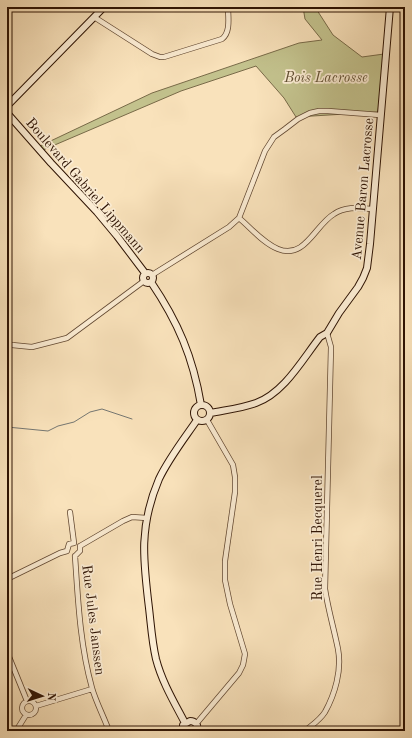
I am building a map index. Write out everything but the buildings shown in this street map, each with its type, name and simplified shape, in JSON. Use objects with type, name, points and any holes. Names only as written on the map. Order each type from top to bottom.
[{"type":"street","points":[[7,113],[7,106],[104,7]]},
{"type":"street","points":[[94,17],[152,54],[164,57],[222,39],[227,33],[228,7]]},
{"type":"street","name":"Avenue Baron Lacrosse","points":[[211,412],[257,403],[267,398],[278,389],[320,337],[327,333],[339,313],[358,287],[365,273],[369,251],[390,7]]},
{"type":"street","points":[[152,275],[229,227],[239,218],[265,151],[274,137],[298,119],[310,113],[319,111],[380,115]]},
{"type":"street","name":"Boulevard Gabriel Lippmann","points":[[7,113],[102,218],[145,273]]},
{"type":"street","points":[[239,218],[267,243],[278,249],[292,251],[303,246],[334,213],[349,208],[372,209]]},
{"type":"street","points":[[144,281],[143,278],[145,273],[152,275]]},
{"type":"street","points":[[152,275],[153,279],[151,282],[168,307],[184,340],[194,370],[200,405]]},
{"type":"street","points":[[144,281],[148,283],[151,282]]},
{"type":"street","points":[[7,343],[32,347],[67,338],[144,281]]},
{"type":"street","name":"Rue Henri Becquerel","points":[[305,731],[315,723],[324,712],[336,686],[338,671],[338,649],[329,612],[326,589],[331,347],[327,333]]},
{"type":"street","points":[[200,405],[207,406],[211,412],[210,417],[202,422],[197,420],[194,415],[194,410],[200,405]]},
{"type":"street","points":[[183,731],[185,723],[166,685],[156,660],[143,562],[144,538],[153,495],[163,472],[197,420]]},
{"type":"street","points":[[196,724],[239,673],[243,665],[245,654],[230,604],[225,580],[225,560],[235,492],[235,477],[233,465],[207,420]]},
{"type":"street","points":[[67,551],[72,556],[75,556],[80,551],[80,546],[74,542],[70,512]]},
{"type":"street","name":"Rue Jules Janssen","points":[[80,546],[132,517],[147,518]]},
{"type":"street","points":[[67,551],[69,544],[74,542]]},
{"type":"street","points":[[7,579],[67,551]]},
{"type":"street","name":"Rue Jules Janssen","points":[[75,556],[78,604],[84,648],[92,689],[109,731]]},
{"type":"street","points":[[7,652],[27,701]]},
{"type":"street","points":[[36,706],[92,689]]},
{"type":"street","points":[[33,701],[36,706],[34,714],[26,715],[21,707],[24,702],[33,701]]},
{"type":"street","points":[[16,731],[26,715]]},
{"type":"street","points":[[185,723],[190,721],[196,724],[198,726],[197,731]]},
{"type":"green space","name":"Bois Lacrosse","points":[[303,7],[315,7],[333,35],[362,57],[384,54],[378,112],[296,117],[284,98],[256,66],[181,91],[43,150],[40,146],[152,93],[299,43],[322,40],[305,19]]},
{"type":"waterway","points":[[7,427],[48,431],[58,426],[74,422],[90,412],[102,409],[132,419]]}]
